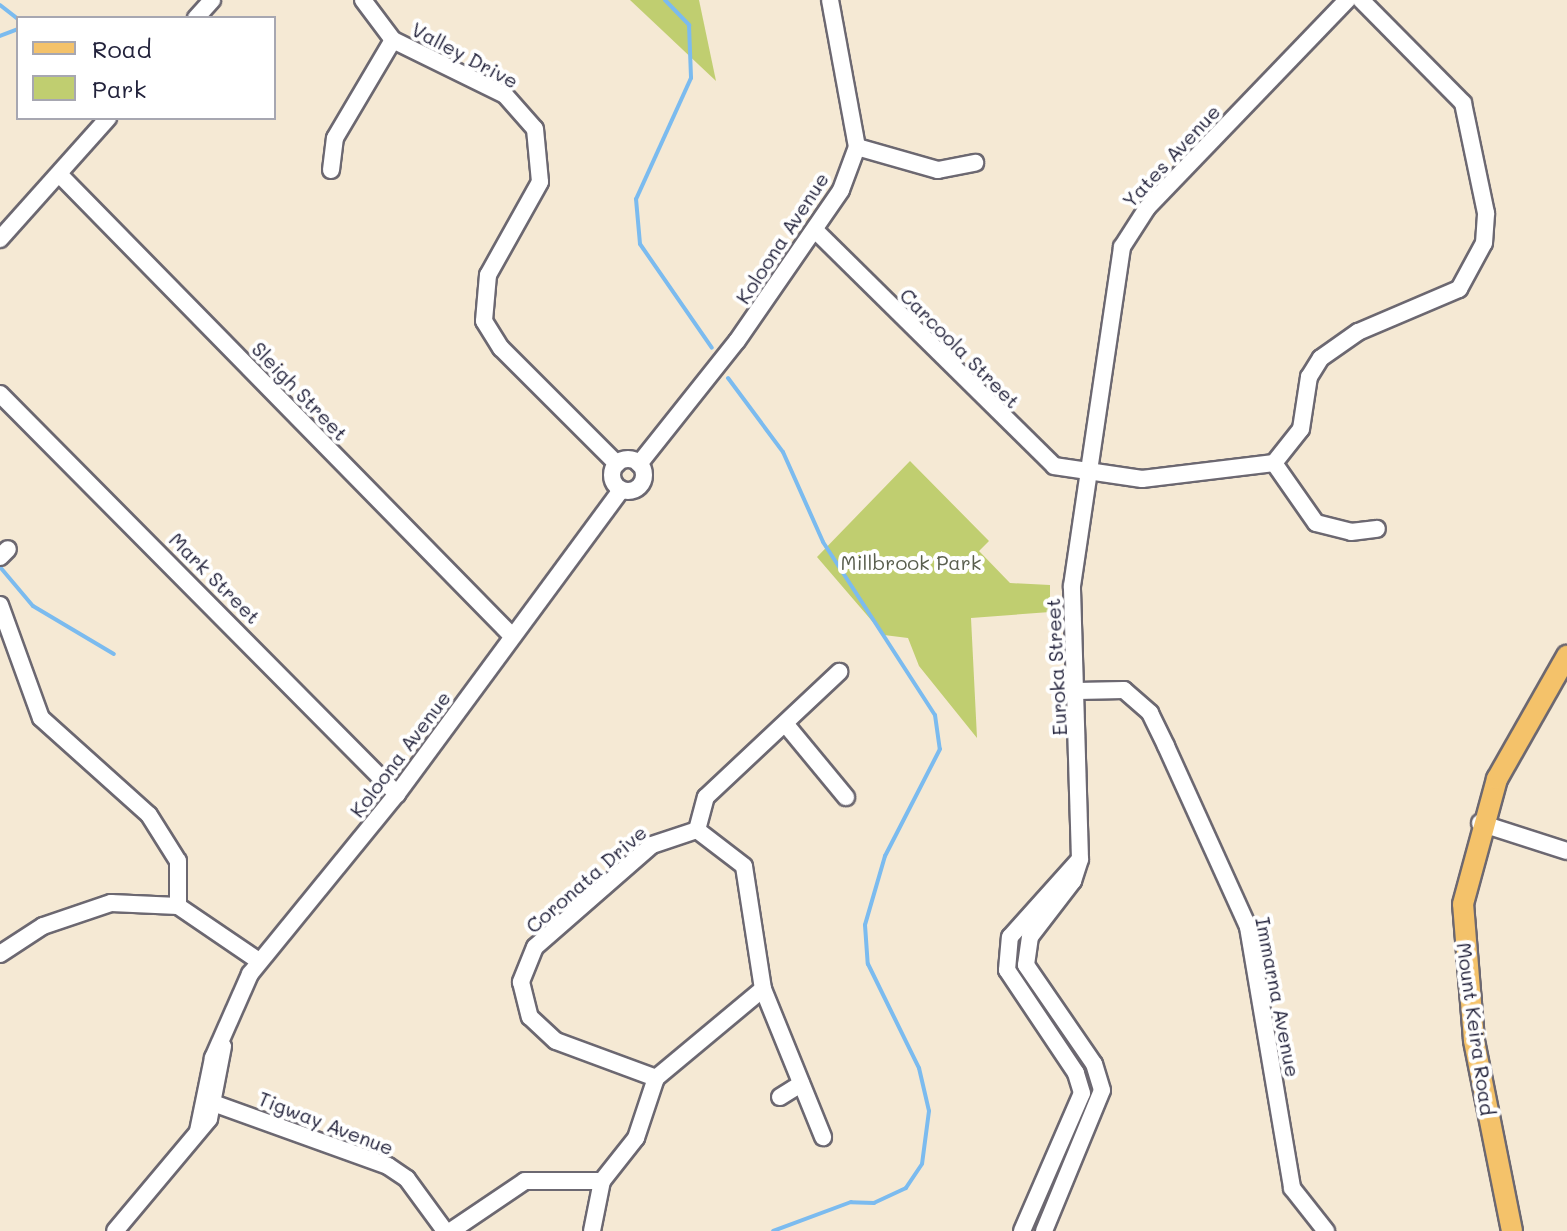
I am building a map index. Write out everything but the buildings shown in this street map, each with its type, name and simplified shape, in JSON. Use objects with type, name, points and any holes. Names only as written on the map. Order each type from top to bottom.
[{"type":"main road","name":"Mount Keira Road","points":[[1512,1231],[1462,944],[1480,823],[1516,741],[1567,656]]},
{"type":"street","points":[[198,16],[212,0]]},
{"type":"street","name":"Valley Drive","points":[[363,0],[393,40],[505,95],[535,129],[540,182],[488,275],[484,321],[501,348],[617,464]]},
{"type":"street","points":[[830,0],[857,147],[938,170],[975,163]]},
{"type":"street","name":"Yates Avenue","points":[[1089,474],[1130,230],[1347,0]]},
{"type":"street","points":[[1361,0],[1463,103],[1486,213],[1484,243],[1459,289],[1358,332],[1321,358],[1309,377],[1301,429],[1274,463],[1316,523],[1351,532],[1377,529]]},
{"type":"street","points":[[331,170],[335,138],[393,40]]},
{"type":"street","points":[[0,239],[106,120]]},
{"type":"street","name":"Koloona Avenue","points":[[115,1231],[198,1131],[213,1103],[223,1046],[241,987],[397,794],[621,490],[642,484],[639,464],[816,231],[857,147]]},
{"type":"street","name":"Sleigh Street","points":[[59,174],[512,636]]},
{"type":"street","name":"Carcoola Street","points":[[816,231],[1028,446],[1054,466],[1089,474],[1142,479],[1274,463]]},
{"type":"street","name":"Mark Street","points":[[0,394],[397,794]]},
{"type":"street","points":[[621,490],[612,478],[617,464],[639,464]]},
{"type":"street","name":"Euroka Street","points":[[1044,1231],[1102,1090],[1094,1064],[1026,965],[1030,937],[1073,881],[1080,859],[1072,586],[1089,474]]},
{"type":"street","points":[[0,605],[41,718],[149,815],[178,861],[178,906]]},
{"type":"street","points":[[823,1137],[763,989],[744,866],[697,830],[706,797],[788,727],[839,672]]},
{"type":"street","name":"Immarna Avenue","points":[[1077,691],[1124,690],[1150,713],[1166,746],[1248,927],[1292,1188],[1326,1231]]},
{"type":"street","points":[[788,727],[846,797]]},
{"type":"street","points":[[1480,823],[1567,851]]},
{"type":"street","name":"Coronata Drive","points":[[656,1078],[556,1041],[530,1017],[521,982],[535,947],[652,845],[697,830]]},
{"type":"street","points":[[1022,1231],[1082,1093],[1076,1073],[1007,970],[1010,937],[1080,859]]},
{"type":"street","points":[[0,954],[43,926],[111,903],[178,906],[259,961]]},
{"type":"street","points":[[592,1231],[602,1181],[636,1138],[656,1078],[763,989]]},
{"type":"street","name":"Koloona Avenue","points":[[198,1131],[213,1058],[223,1046]]},
{"type":"street","points":[[780,1097],[801,1084]]},
{"type":"street","name":"Tigway Avenue","points":[[213,1103],[388,1166],[407,1179],[448,1231]]},
{"type":"street","points":[[448,1231],[525,1181],[602,1181]]},
{"type":"green space","points":[[630,0],[699,0],[716,81]]},
{"type":"green space","name":"Millbrook Park","points":[[910,461],[989,541],[979,551],[1010,583],[1050,585],[1050,612],[971,618],[977,738],[919,666],[908,638],[884,635],[817,557]]},
{"type":"waterway","points":[[665,0],[689,25],[691,78],[636,199],[640,244],[712,348]]},
{"type":"waterway","points":[[0,5],[16,17]]},
{"type":"waterway","points":[[0,36],[16,30]]},
{"type":"waterway","points":[[728,378],[783,452],[823,542],[935,715],[940,749],[885,856],[865,925],[868,964],[919,1068],[929,1111],[922,1164],[906,1188],[874,1203],[851,1202],[773,1231]]},
{"type":"waterway","points":[[0,567],[33,606],[114,654]]}]
